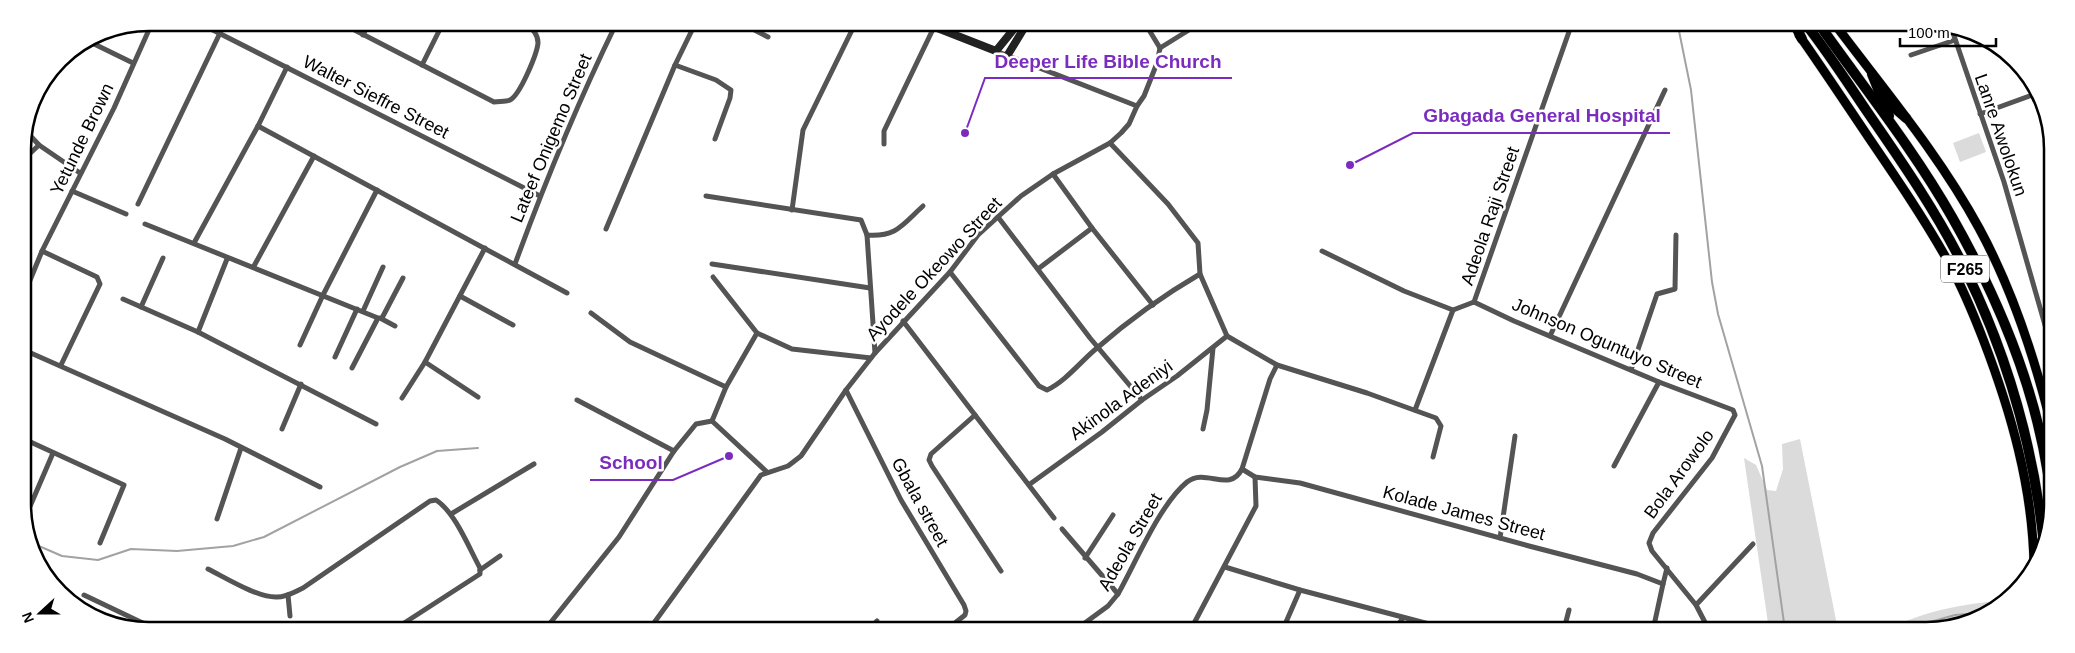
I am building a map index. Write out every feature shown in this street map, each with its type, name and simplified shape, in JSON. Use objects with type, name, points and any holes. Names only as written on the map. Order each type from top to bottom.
[{"type":"highway","points":[[1798,31],[1802,39]]},
{"type":"highway","name":"F265","points":[[1814,31],[1918,186],[1966,270],[1984,312],[2020,414],[2031,456],[2042,525]]},
{"type":"highway","name":"F265","points":[[1815,31],[1862,83],[1951,216],[1976,262],[2000,314],[2022,371],[2037,418],[2044,454]]},
{"type":"highway","points":[[1872,74],[1883,97],[1892,127]]},
{"type":"highway","points":[[1862,83],[1883,97],[1906,118]]},
{"type":"main road","points":[[947,31],[996,51],[1013,31]]},
{"type":"main road","points":[[1007,56],[1022,31]]},
{"type":"main road","points":[[1840,31],[1951,181],[1979,228],[2004,279],[2044,399]]},
{"type":"main road","points":[[1802,39],[1926,223],[1950,264],[1971,310],[2004,399],[2020,456],[2030,509],[2033,553]]},
{"type":"street","name":"Yetunde Brown","points":[[32,276],[80,173],[114,108],[148,31]]},
{"type":"street","name":"Walter Sieffre Street","points":[[216,31],[540,196]]},
{"type":"street","points":[[356,31],[494,102],[511,100],[520,91],[538,43],[535,31]]},
{"type":"street","points":[[363,35],[365,31]]},
{"type":"street","points":[[422,65],[439,31]]},
{"type":"street","name":"Lateef Onigemo Street","points":[[515,264],[540,196],[587,83],[613,31]]},
{"type":"street","points":[[606,229],[675,65],[692,31]]},
{"type":"street","points":[[756,31],[768,37]]},
{"type":"street","points":[[792,210],[803,130],[852,31]]},
{"type":"street","points":[[884,144],[884,130],[929,31]]},
{"type":"street","points":[[1150,31],[1160,48],[1187,31]]},
{"type":"street","name":"Adeola Raji Street","points":[[1474,302],[1569,31]]},
{"type":"street","points":[[138,204],[220,33]]},
{"type":"street","name":"Lanre Awolokun","points":[[1953,34],[2004,182],[2044,322]]},
{"type":"street","points":[[1911,55],[1955,40]]},
{"type":"street","points":[[95,44],[133,63]]},
{"type":"street","name":"Ayodele Okeowo Street","points":[[767,472],[788,466],[801,456],[846,390],[875,353],[950,272],[978,235],[1021,196],[1053,174],[1110,143],[1129,124],[1144,96],[1157,63],[1160,48]]},
{"type":"street","points":[[996,51],[1137,106]]},
{"type":"street","points":[[675,65],[716,80],[731,90],[730,98],[715,139]]},
{"type":"street","points":[[194,243],[258,126],[287,67]]},
{"type":"street","points":[[1550,336],[1665,90]]},
{"type":"street","points":[[1980,114],[2031,96]]},
{"type":"street","points":[[258,126],[567,293]]},
{"type":"street","points":[[32,137],[80,173]]},
{"type":"street","points":[[1110,143],[1168,204],[1198,243],[1200,274],[1227,336],[1277,365],[1415,410],[1440,422],[1441,426],[1433,457]]},
{"type":"street","points":[[32,151],[39,144]]},
{"type":"street","points":[[254,266],[314,156]]},
{"type":"street","points":[[1053,174],[1092,228],[1153,305]]},
{"type":"street","points":[[300,345],[376,190]]},
{"type":"street","points":[[72,191],[126,214]]},
{"type":"street","points":[[706,196],[861,220],[867,236],[875,353]]},
{"type":"street","points":[[867,236],[882,236],[894,232],[923,206]]},
{"type":"street","points":[[998,217],[1098,347],[1142,400]]},
{"type":"street","points":[[145,224],[227,258],[254,266],[363,310],[395,326]]},
{"type":"street","points":[[1038,269],[1092,228]]},
{"type":"street","points":[[1631,370],[1657,294],[1675,289],[1676,235]]},
{"type":"street","points":[[402,398],[425,362],[485,248]]},
{"type":"street","points":[[42,251],[97,277],[100,284],[61,366]]},
{"type":"street","points":[[1322,251],[1404,291],[1453,310],[1474,302]]},
{"type":"street","points":[[141,307],[163,258]]},
{"type":"street","points":[[198,332],[227,258]]},
{"type":"street","points":[[712,264],[870,288]]},
{"type":"street","points":[[363,310],[383,266]]},
{"type":"street","points":[[950,272],[1039,386],[1047,390],[1058,383],[1098,347],[1153,305],[1200,274]]},
{"type":"street","points":[[713,277],[757,333],[792,349],[871,358]]},
{"type":"street","points":[[352,368],[403,278]]},
{"type":"street","points":[[460,296],[513,324]]},
{"type":"street","points":[[123,299],[198,332],[376,424]]},
{"type":"street","name":"Johnson Oguntuyo Street","points":[[1474,302],[1659,382],[1730,408]]},
{"type":"street","points":[[335,358],[357,309]]},
{"type":"street","points":[[1415,410],[1453,310]]},
{"type":"street","points":[[591,313],[630,342],[726,387]]},
{"type":"street","points":[[903,321],[1030,484],[1054,518]]},
{"type":"street","points":[[712,421],[726,387],[757,333]]},
{"type":"street","name":"Akinola Adeniyi","points":[[1030,484],[1102,432],[1227,336]]},
{"type":"street","points":[[1203,429],[1207,410],[1213,348]]},
{"type":"street","points":[[31,353],[241,448],[320,487]]},
{"type":"street","points":[[425,362],[478,397]]},
{"type":"street","points":[[1242,469],[1270,379],[1277,365]]},
{"type":"street","points":[[1614,466],[1659,382]]},
{"type":"street","points":[[282,429],[301,384]]},
{"type":"street","name":"Gbala street","points":[[846,390],[901,500],[964,606],[965,615],[957,622]]},
{"type":"street","points":[[577,400],[674,451]]},
{"type":"street","name":"Bola Arowolo","points":[[1705,621],[1696,604],[1652,551],[1649,543],[1653,533],[1712,458],[1735,415],[1730,408]]},
{"type":"street","points":[[975,415],[931,454],[930,460],[932,466],[1000,571]]},
{"type":"street","points":[[551,622],[619,537],[674,451],[696,424],[712,421]]},
{"type":"street","points":[[656,622],[717,534],[761,475],[767,472],[712,421]]},
{"type":"street","points":[[1500,538],[1515,436]]},
{"type":"street","points":[[31,443],[124,485],[100,543]]},
{"type":"street","points":[[217,519],[241,448]]},
{"type":"street","points":[[31,504],[53,453]]},
{"type":"street","points":[[451,514],[534,464]]},
{"type":"street","name":"Kolade James Street","points":[[1242,469],[1255,477],[1300,483],[1637,574],[1663,584]]},
{"type":"street","name":"Adeola Street","points":[[1087,621],[1108,606],[1118,594],[1173,495],[1190,480],[1200,476],[1228,481],[1238,477],[1242,469]]},
{"type":"street","points":[[1195,621],[1256,506],[1255,477]]},
{"type":"street","points":[[208,569],[258,593],[275,598],[288,595],[303,588],[430,501],[436,500],[451,514],[480,570]]},
{"type":"street","points":[[1085,558],[1113,515]]},
{"type":"street","points":[[1062,529],[1085,558],[1118,594]]},
{"type":"street","points":[[1696,604],[1753,544]]},
{"type":"street","points":[[406,622],[480,574],[480,570],[500,556]]},
{"type":"street","points":[[1225,567],[1300,590],[1416,621]]},
{"type":"street","points":[[1655,621],[1667,568]]},
{"type":"street","points":[[1286,621],[1300,590]]},
{"type":"street","points":[[84,595],[139,621]]},
{"type":"street","points":[[288,595],[290,616]]},
{"type":"street","points":[[1566,621],[1569,610]]},
{"type":"shaded area","points":[[1979,133],[1986,152],[1960,162],[1953,143]]},
{"type":"shaded area","points":[[1800,439],[1836,621],[1768,621],[1744,458],[1756,465],[1767,490],[1776,491],[1783,469],[1782,444]]},
{"type":"shaded area","points":[[1991,602],[1978,610],[1949,619],[1906,621],[1945,609]]},
{"type":"waterway","points":[[1679,31],[1691,90],[1712,282],[1718,314],[1762,466],[1784,621]]},
{"type":"waterway","points":[[40,546],[62,556],[98,560],[131,549],[177,551],[233,546],[264,537],[400,467],[437,451],[478,448]]},
{"type":"waterway","points":[[1934,621],[1967,614]]},
{"type":"place","name":"Deeper Life Bible Church","points":[[965,133]]},
{"type":"place","name":"Gbagada General Hospital","points":[[1350,165]]},
{"type":"place","name":"School","points":[[729,456]]}]
